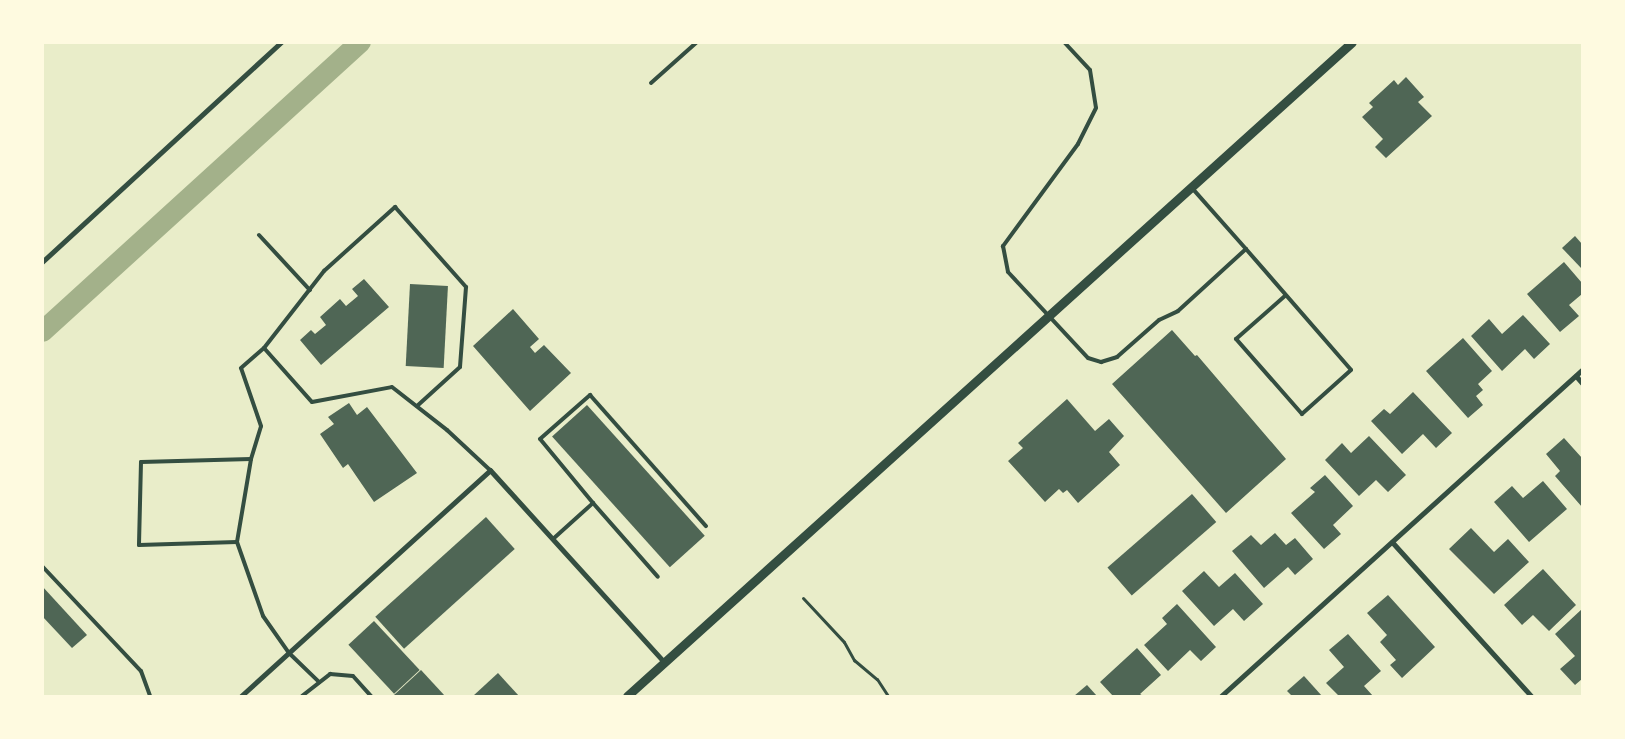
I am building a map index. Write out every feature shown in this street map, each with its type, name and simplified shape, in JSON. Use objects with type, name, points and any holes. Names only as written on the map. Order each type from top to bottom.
[{"type":"street","points":[[42,262],[281,42]]},
{"type":"street","points":[[627,696],[666,663],[1352,42]]},
{"type":"street","points":[[1221,696],[1582,370]]},
{"type":"street","points":[[1576,376],[1582,383]]},
{"type":"street","points":[[241,696],[490,470],[666,663]]},
{"type":"street","points":[[1392,542],[1531,696]]},
{"type":"lane","points":[[652,83],[697,42]]},
{"type":"lane","points":[[1064,42],[1090,70],[1096,108],[1078,144],[1003,246],[1008,272],[1088,358],[1101,362],[1114,359],[1159,320],[1178,311],[1246,249]]},
{"type":"lane","points":[[1192,188],[1351,370],[1302,414],[1236,339],[1285,296]]},
{"type":"lane","points":[[319,682],[289,653],[263,616],[237,542],[251,459],[261,426],[241,368],[264,348],[324,271],[395,207],[466,288],[460,368],[417,406]]},
{"type":"lane","points":[[259,235],[310,290]]},
{"type":"lane","points":[[264,348],[312,402],[392,387],[447,430],[490,470]]},
{"type":"lane","points":[[658,577],[540,439],[590,395],[706,526]]},
{"type":"lane","points":[[237,542],[139,545],[141,462],[251,459]]},
{"type":"lane","points":[[553,540],[594,502]]},
{"type":"lane","points":[[42,566],[141,672],[150,696]]},
{"type":"lane","points":[[302,696],[330,674],[353,676],[371,696]]},
{"type":"path","points":[[804,598],[844,642],[854,660],[877,679],[888,696]]},
{"type":"building","points":[[1406,77],[1424,97],[1418,102],[1432,116],[1386,158],[1375,147],[1383,139],[1362,117],[1373,107],[1369,103],[1394,80],[1398,85]]},
{"type":"building","points":[[1575,236],[1582,244],[1582,269],[1562,248]]},
{"type":"building","points":[[1564,262],[1582,283],[1582,294],[1569,305],[1579,316],[1560,332],[1527,294]]},
{"type":"building","points":[[364,279],[389,307],[321,365],[300,340],[311,330],[315,334],[326,325],[320,317],[340,299],[346,306],[358,296],[352,289]]},
{"type":"building","points":[[410,284],[448,286],[444,368],[406,366]]},
{"type":"building","points":[[513,309],[539,339],[530,347],[535,353],[544,345],[571,373],[530,411],[473,346]]},
{"type":"building","points":[[1523,315],[1550,344],[1534,359],[1525,349],[1502,371],[1471,336],[1489,319],[1502,334]]},
{"type":"building","points":[[1172,330],[1195,356],[1197,355],[1286,459],[1226,513],[1112,384]]},
{"type":"building","points":[[1463,338],[1492,371],[1478,384],[1483,390],[1476,396],[1483,405],[1468,418],[1426,371]]},
{"type":"building","points":[[1413,392],[1452,433],[1436,448],[1423,434],[1402,454],[1371,421],[1384,409],[1390,414]]},
{"type":"building","points":[[1067,399],[1095,431],[1109,419],[1124,436],[1109,452],[1120,465],[1078,503],[1067,490],[1063,493],[1059,489],[1045,502],[1008,461],[1023,448],[1018,443]]},
{"type":"building","points":[[349,403],[357,415],[367,407],[417,473],[374,502],[348,464],[343,468],[320,434],[334,424],[328,417]]},
{"type":"building","points":[[587,405],[705,536],[670,567],[552,436]]},
{"type":"building","points":[[1369,436],[1406,475],[1388,492],[1376,480],[1359,496],[1325,460],[1342,443],[1351,453]]},
{"type":"building","points":[[1564,438],[1582,458],[1582,507],[1555,476],[1560,471],[1546,454]]},
{"type":"building","points":[[1325,475],[1353,506],[1333,525],[1341,534],[1324,549],[1291,513],[1315,492],[1310,488]]},
{"type":"building","points":[[1543,481],[1567,509],[1529,542],[1494,502],[1512,486],[1523,498]]},
{"type":"building","points":[[1192,494],[1216,522],[1132,595],[1107,567]]},
{"type":"building","points":[[486,517],[515,549],[404,649],[375,617]]},
{"type":"building","points":[[1471,528],[1494,552],[1508,539],[1529,562],[1494,594],[1449,549]]},
{"type":"building","points":[[1275,533],[1286,545],[1295,538],[1313,559],[1295,575],[1288,567],[1264,588],[1232,551],[1251,535],[1261,545]]},
{"type":"building","points":[[1543,569],[1576,605],[1549,631],[1533,615],[1522,625],[1504,605]]},
{"type":"building","points":[[1204,571],[1219,587],[1235,573],[1263,604],[1244,621],[1233,609],[1214,626],[1182,591]]},
{"type":"building","points":[[42,586],[87,635],[72,648],[42,616]]},
{"type":"building","points":[[1388,595],[1435,647],[1402,678],[1390,665],[1396,660],[1380,642],[1387,635],[1367,613]]},
{"type":"building","points":[[1177,604],[1216,647],[1201,661],[1190,650],[1168,671],[1144,645],[1167,624],[1162,618]]},
{"type":"building","points":[[1582,609],[1582,679],[1575,685],[1560,669],[1575,656],[1555,634]]},
{"type":"building","points":[[374,621],[420,670],[394,694],[348,645]]},
{"type":"building","points":[[1348,634],[1381,671],[1364,686],[1373,696],[1339,696],[1326,683],[1344,667],[1329,650]]},
{"type":"building","points":[[1137,648],[1161,675],[1140,694],[1143,696],[1113,696],[1100,682]]},
{"type":"building","points":[[421,670],[445,696],[394,695]]},
{"type":"building","points":[[498,673],[519,696],[473,696]]},
{"type":"building","points":[[1304,676],[1322,696],[1292,696],[1287,691]]},
{"type":"building","points":[[1087,685],[1097,696],[1074,696]]},
{"type":"waterway","points":[[42,331],[360,42]]}]
